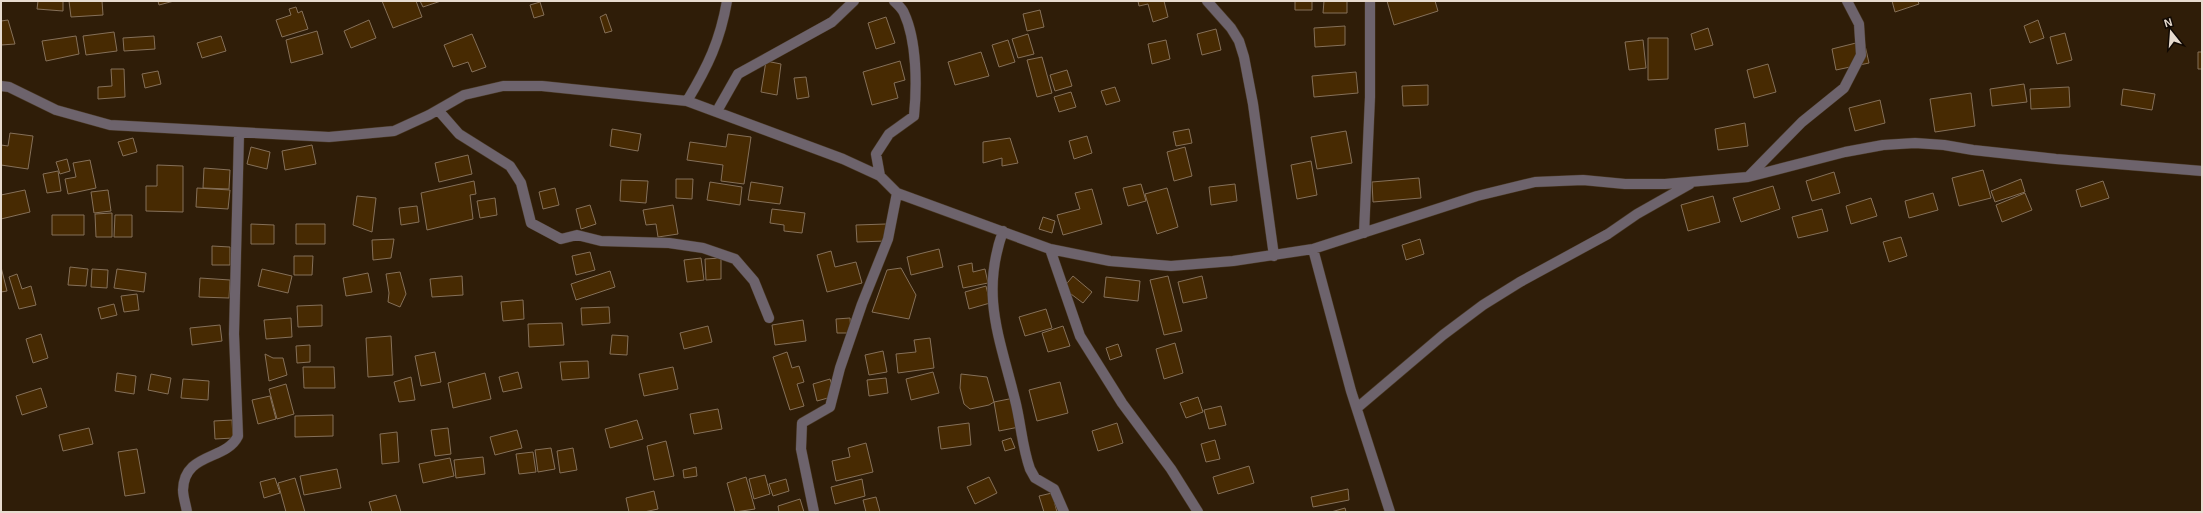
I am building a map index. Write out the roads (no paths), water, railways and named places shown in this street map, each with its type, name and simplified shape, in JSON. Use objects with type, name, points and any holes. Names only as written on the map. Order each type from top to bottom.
[{"type":"street","points":[[687,101],[709,65],[722,26],[726,1]]},
{"type":"street","points":[[717,111],[738,74],[832,22],[854,1]]},
{"type":"street","points":[[880,176],[876,154],[889,134],[914,116],[917,90],[914,50],[904,12],[894,1]]},
{"type":"street","points":[[1207,1],[1231,28],[1239,41],[1244,57],[1253,104],[1274,256]]},
{"type":"street","points":[[1364,233],[1370,104],[1370,1]]},
{"type":"street","points":[[1748,177],[1802,122],[1844,88],[1861,54],[1859,24],[1847,1]]},
{"type":"street","points":[[1,86],[9,87],[56,110],[110,125],[329,137],[394,131],[438,110],[464,95],[503,86],[542,86],[687,101],[843,159],[880,176],[897,193],[1050,249],[1110,261],[1171,266],[1274,256],[1313,249],[1477,196],[1535,182],[1583,180],[1625,184],[1694,182],[1748,177],[1845,152],[1883,145],[1915,143],[2056,160],[2202,171]]},
{"type":"street","points":[[438,110],[459,134],[510,166],[522,184],[532,223],[561,239],[577,234],[601,241],[669,244],[702,248],[735,259],[754,281],[769,318]]},
{"type":"street","points":[[187,512],[183,490],[188,471],[199,460],[235,443],[238,436],[234,334],[238,133]]},
{"type":"street","points":[[1357,408],[1443,335],[1483,305],[1520,282],[1608,234],[1637,214],[1694,182]]},
{"type":"street","points":[[814,512],[801,449],[802,423],[830,407],[862,304],[888,239],[897,193]]},
{"type":"street","points":[[1003,232],[995,252],[991,287],[997,336],[1012,386],[1030,469],[1035,478],[1054,489],[1064,512]]},
{"type":"street","points":[[1050,249],[1080,336],[1122,403],[1171,469],[1198,512]]},
{"type":"street","points":[[1313,249],[1357,408],[1390,512]]}]
